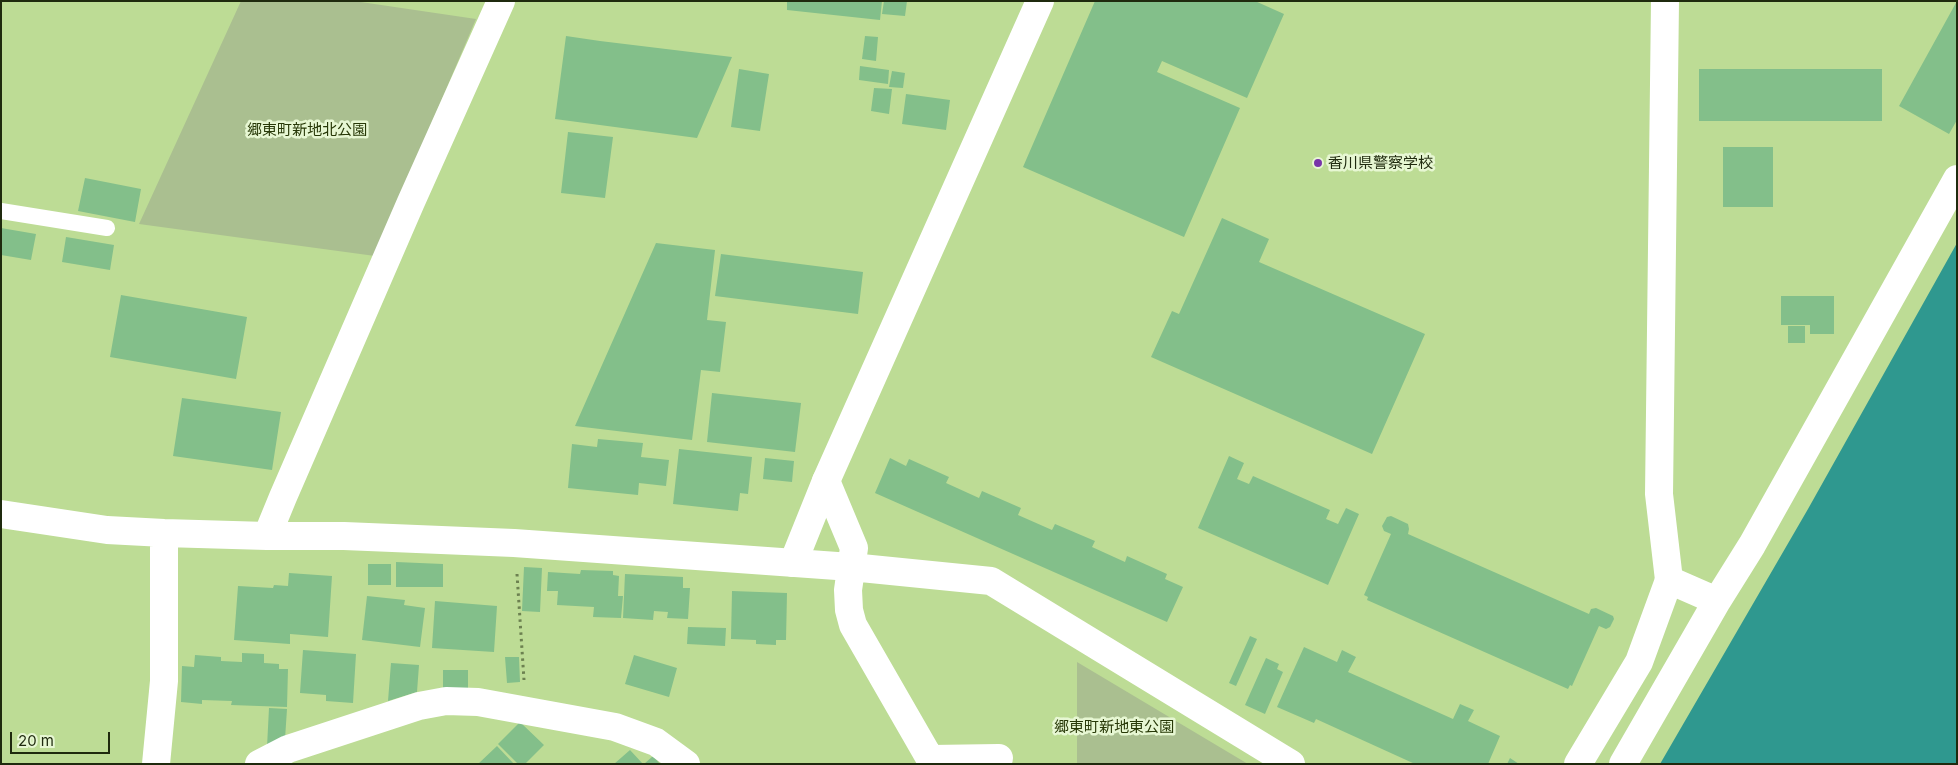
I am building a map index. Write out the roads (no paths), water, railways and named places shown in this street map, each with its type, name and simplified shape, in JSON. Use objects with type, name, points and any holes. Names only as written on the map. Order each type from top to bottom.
[{"type":"street","points":[[267,536],[399,229],[501,1]]},
{"type":"street","points":[[792,563],[826,481],[1040,1]]},
{"type":"street","points":[[1578,764],[1639,662],[1669,580],[1659,494],[1665,1]]},
{"type":"street","points":[[1623,764],[1717,601],[1752,545],[1957,179]]},
{"type":"street","points":[[826,481],[854,548],[848,590],[848,610],[853,625],[932,761],[999,758]]},
{"type":"street","points":[[1,514],[107,530],[267,536],[344,536],[514,543],[851,567],[991,581],[1291,764]]},
{"type":"street","points":[[156,764],[164,681],[164,533]]},
{"type":"street","points":[[1669,580],[1717,601]]},
{"type":"street","points":[[259,764],[288,750],[419,706],[446,701],[470,702],[527,710],[615,727],[656,742],[686,764]]},
{"type":"lane","points":[[1,211],[107,228]]},
{"type":"water","points":[[1957,243],[1957,764],[1660,764],[1808,509]]},
{"type":"place","name":"香川県警察学校","points":[[1318,163]]},
{"type":"park label","name":"郷東町新地北公園","points":[[307,130]]},
{"type":"park label","name":"郷東町新地東公園","points":[[1114,727]]}]
